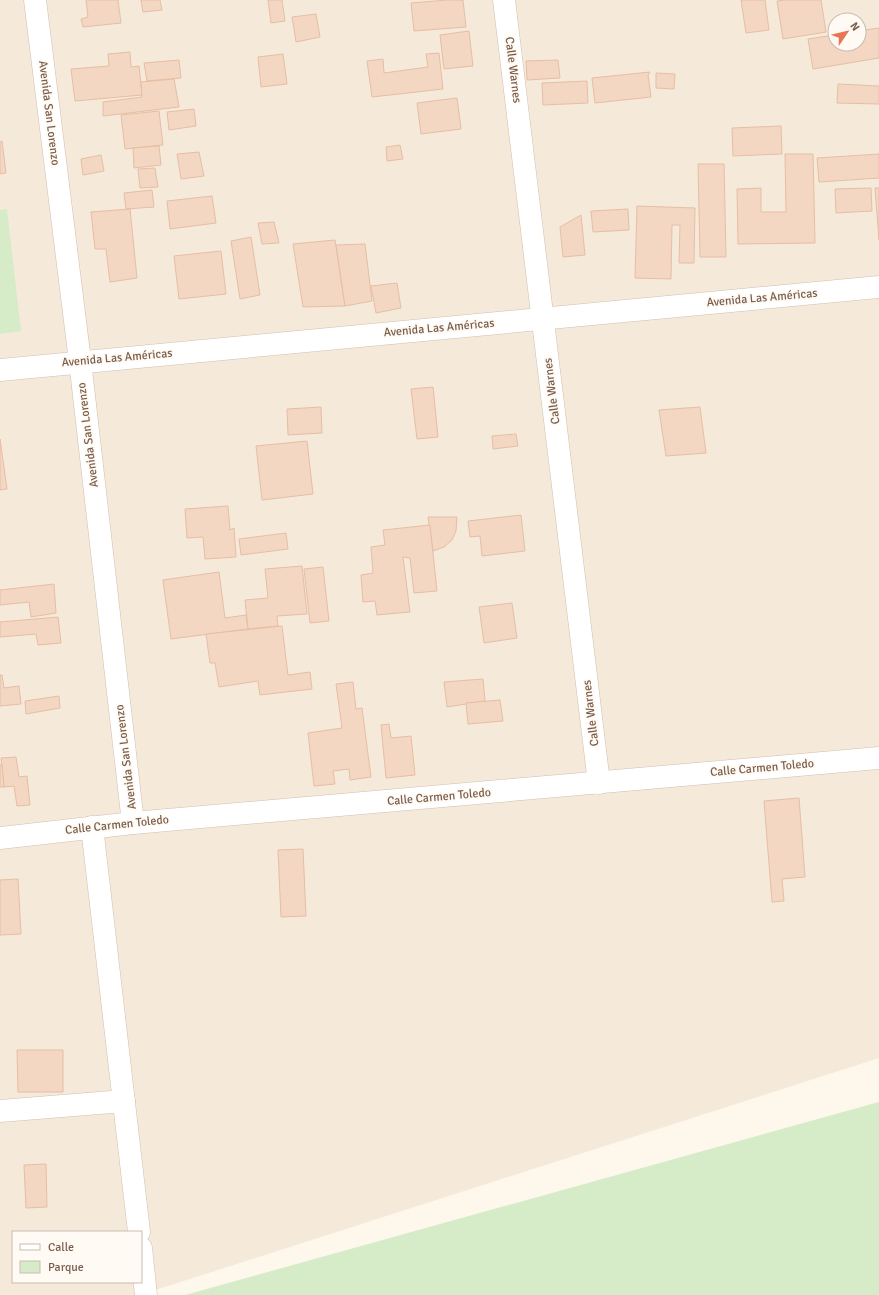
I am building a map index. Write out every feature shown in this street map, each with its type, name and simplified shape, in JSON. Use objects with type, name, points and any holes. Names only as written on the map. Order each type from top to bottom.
[{"type":"street","name":"Avenida San Lorenzo","points":[[35,0],[80,361],[133,823]]},
{"type":"street","name":"Calle Warnes","points":[[504,0],[600,783]]},
{"type":"street","name":"Avenida Las Américas","points":[[0,370],[80,361],[879,287]]},
{"type":"street","name":"Calle Carmen Toledo","points":[[0,838],[133,823],[879,758]]},
{"type":"street","points":[[92,827],[139,1231]]},
{"type":"street","points":[[0,1111],[124,1101]]},
{"type":"street","points":[[142,1257],[146,1295]]},
{"type":"shaded area","points":[[0,0],[879,0],[879,1058],[140,1295],[0,1295]]},
{"type":"green space","points":[[7,209],[21,331],[0,334],[0,210]]},
{"type":"green space","points":[[879,1102],[879,1295],[185,1295]]},
{"type":"building","points":[[86,0],[118,0],[121,23],[83,27],[81,19],[88,17]]},
{"type":"building","points":[[141,0],[160,0],[162,10],[143,12]]},
{"type":"building","points":[[268,0],[282,0],[285,21],[271,23]]},
{"type":"building","points":[[463,0],[466,27],[414,31],[411,3]]},
{"type":"building","points":[[741,0],[765,0],[769,30],[746,33]]},
{"type":"building","points":[[821,0],[826,32],[783,39],[777,1]]},
{"type":"building","points":[[316,14],[320,37],[296,42],[292,17]]},
{"type":"building","points":[[879,28],[879,58],[813,69],[808,39],[827,36],[827,52],[867,52],[867,30]]},
{"type":"building","points":[[469,31],[473,66],[444,69],[440,35]]},
{"type":"building","points":[[130,52],[131,67],[139,66],[142,95],[75,101],[71,69],[109,66],[108,54]]},
{"type":"building","points":[[439,53],[443,89],[372,97],[367,61],[383,59],[384,73],[428,67],[426,54]]},
{"type":"building","points":[[283,54],[287,84],[261,87],[258,57]]},
{"type":"building","points":[[179,60],[181,78],[147,81],[144,63]]},
{"type":"building","points":[[558,60],[560,78],[527,80],[526,61]]},
{"type":"building","points":[[650,72],[648,75],[651,97],[595,103],[592,78]]},
{"type":"building","points":[[656,73],[675,74],[674,89],[656,88]]},
{"type":"building","points":[[174,79],[179,107],[103,116],[103,102],[142,97],[141,82]]},
{"type":"building","points":[[587,81],[588,103],[543,105],[542,83]]},
{"type":"building","points":[[838,84],[879,86],[879,104],[837,103]]},
{"type":"building","points":[[457,98],[461,129],[421,134],[417,103]]},
{"type":"building","points":[[194,109],[196,126],[169,130],[167,112]]},
{"type":"building","points":[[159,111],[163,145],[125,149],[121,115]]},
{"type":"building","points":[[781,126],[782,154],[733,156],[732,128]]},
{"type":"building","points":[[2,141],[6,173],[0,174],[0,142]]},
{"type":"building","points":[[400,145],[403,159],[387,161],[386,147]]},
{"type":"building","points":[[159,146],[161,165],[134,168],[133,148]]},
{"type":"building","points":[[199,152],[204,176],[181,179],[177,154]]},
{"type":"building","points":[[785,154],[813,154],[815,243],[738,244],[737,189],[761,188],[761,212],[786,212]]},
{"type":"building","points":[[879,154],[879,178],[819,182],[817,158]]},
{"type":"building","points":[[101,155],[104,171],[83,175],[81,159]]},
{"type":"building","points":[[698,164],[724,164],[726,257],[700,257]]},
{"type":"building","points":[[155,168],[158,187],[140,188],[138,169]]},
{"type":"building","points":[[871,188],[872,211],[836,213],[835,189]]},
{"type":"building","points":[[875,188],[879,188],[879,240]]},
{"type":"building","points":[[152,190],[154,207],[126,209],[124,193]]},
{"type":"building","points":[[212,196],[216,223],[170,229],[167,201]]},
{"type":"building","points":[[637,206],[695,208],[694,263],[679,263],[680,225],[672,225],[671,279],[635,278]]},
{"type":"building","points":[[130,209],[137,278],[110,282],[106,249],[95,249],[91,212]]},
{"type":"building","points":[[628,209],[629,230],[593,232],[591,211]]},
{"type":"building","points":[[581,215],[585,255],[563,257],[560,227]]},
{"type":"building","points":[[274,222],[279,243],[262,244],[258,223]]},
{"type":"building","points":[[251,237],[260,295],[240,299],[231,241]]},
{"type":"building","points":[[335,240],[345,306],[303,307],[293,244]]},
{"type":"building","points":[[365,244],[372,301],[345,306],[336,245]]},
{"type":"building","points":[[221,251],[226,294],[179,299],[174,256]]},
{"type":"building","points":[[397,283],[401,308],[376,313],[371,286]]},
{"type":"building","points":[[433,387],[438,437],[417,439],[411,389]]},
{"type":"building","points":[[321,407],[322,433],[288,435],[287,409]]},
{"type":"building","points":[[700,407],[706,453],[666,456],[659,410]]},
{"type":"building","points":[[516,434],[518,446],[493,449],[492,436]]},
{"type":"building","points":[[0,439],[7,489],[0,490]]},
{"type":"building","points":[[307,441],[313,494],[262,500],[256,446]]},
{"type":"building","points":[[228,506],[230,530],[234,528],[236,557],[205,559],[203,537],[187,538],[185,509]]},
{"type":"building","points":[[521,515],[525,551],[482,556],[480,536],[470,537],[468,521]]},
{"type":"building","points":[[428,517],[457,517],[456,531],[452,540],[444,547],[433,551]]},
{"type":"building","points":[[430,525],[437,591],[414,593],[410,558],[403,557],[410,612],[377,615],[375,601],[363,602],[361,575],[373,573],[371,547],[385,545],[383,530]]},
{"type":"building","points":[[286,533],[288,549],[241,555],[239,539]]},
{"type":"building","points":[[302,566],[307,614],[277,616],[278,626],[248,629],[245,600],[268,598],[265,569]]},
{"type":"building","points":[[323,567],[329,621],[310,623],[304,569]]},
{"type":"building","points":[[219,572],[225,618],[246,615],[248,629],[171,639],[163,580]]},
{"type":"building","points":[[54,584],[56,613],[31,617],[29,602],[0,605],[0,590]]},
{"type":"building","points":[[512,603],[517,638],[484,643],[479,607]]},
{"type":"building","points":[[58,617],[61,643],[38,645],[36,634],[0,637],[0,622]]},
{"type":"building","points":[[282,626],[288,675],[310,672],[312,689],[260,695],[258,681],[219,687],[215,663],[210,663],[206,634]]},
{"type":"building","points":[[0,675],[2,675],[4,688],[19,686],[21,704],[0,706]]},
{"type":"building","points":[[483,679],[485,701],[447,707],[444,682]]},
{"type":"building","points":[[353,682],[356,709],[362,708],[371,777],[350,780],[349,769],[333,771],[335,784],[314,786],[308,733],[342,728],[336,684]]},
{"type":"building","points":[[59,696],[60,708],[26,714],[25,701]]},
{"type":"building","points":[[500,700],[503,721],[468,724],[466,703]]},
{"type":"building","points":[[389,724],[391,738],[411,736],[415,775],[386,778],[381,725]]},
{"type":"building","points":[[16,757],[19,777],[27,776],[30,805],[17,806],[14,786],[4,787],[1,758]]},
{"type":"building","points":[[0,765],[2,765],[4,787],[0,787]]},
{"type":"building","points":[[799,798],[805,877],[782,879],[784,901],[772,902],[764,801]]},
{"type":"building","points":[[303,849],[306,916],[281,917],[278,850]]},
{"type":"building","points":[[18,879],[21,934],[0,935],[0,880]]},
{"type":"building","points":[[17,1050],[63,1050],[63,1092],[18,1092]]},
{"type":"building","points":[[46,1164],[47,1207],[26,1208],[24,1165]]}]
